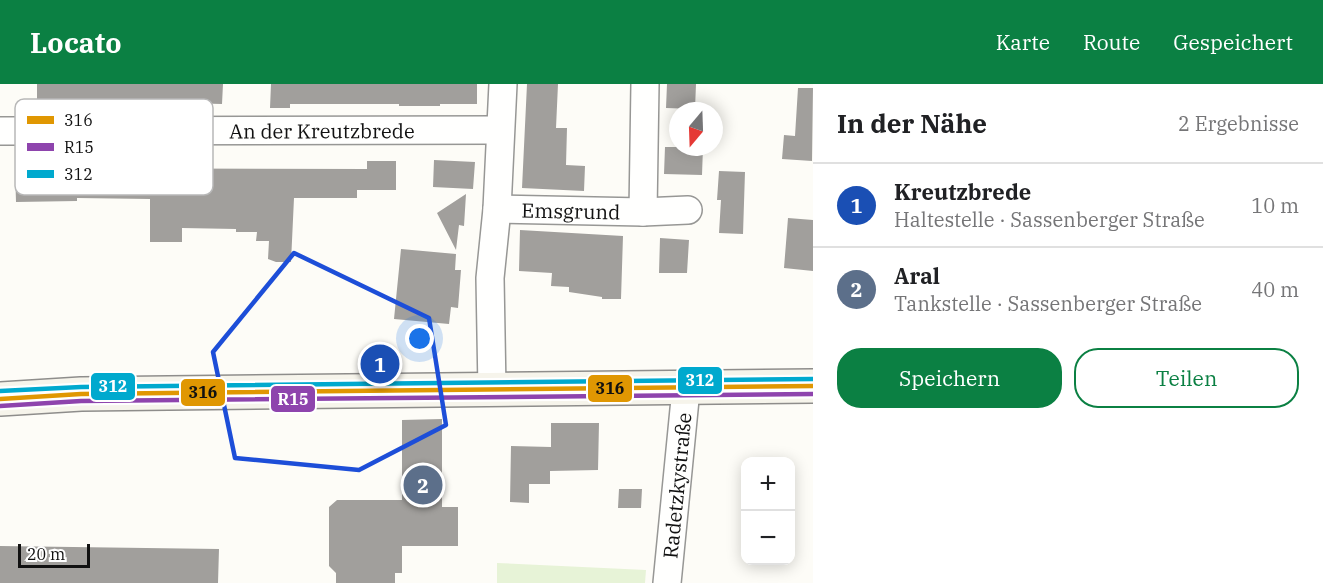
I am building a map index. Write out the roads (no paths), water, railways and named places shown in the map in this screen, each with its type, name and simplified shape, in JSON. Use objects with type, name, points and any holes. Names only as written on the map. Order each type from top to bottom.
[{"type":"street","points":[[492,390],[490,278],[497,209],[503,84]]},
{"type":"street","name":"Emsgrund","points":[[643,212],[645,84]]},
{"type":"street","name":"An der Kreutzbrede","points":[[213,131],[500,130]]},
{"type":"street","name":"An der Kreutzbrede","points":[[0,131],[15,131]]},
{"type":"street","name":"Emsgrund","points":[[497,209],[643,212],[688,210]]},
{"type":"street","points":[[0,399],[81,394],[813,386]]},
{"type":"street","name":"Radetzkystraße","points":[[667,583],[686,388]]},
{"type":"place","name":"Kreutzbrede","points":[[380,364]]},
{"type":"place","name":"Aral","points":[[423,485]]}]
